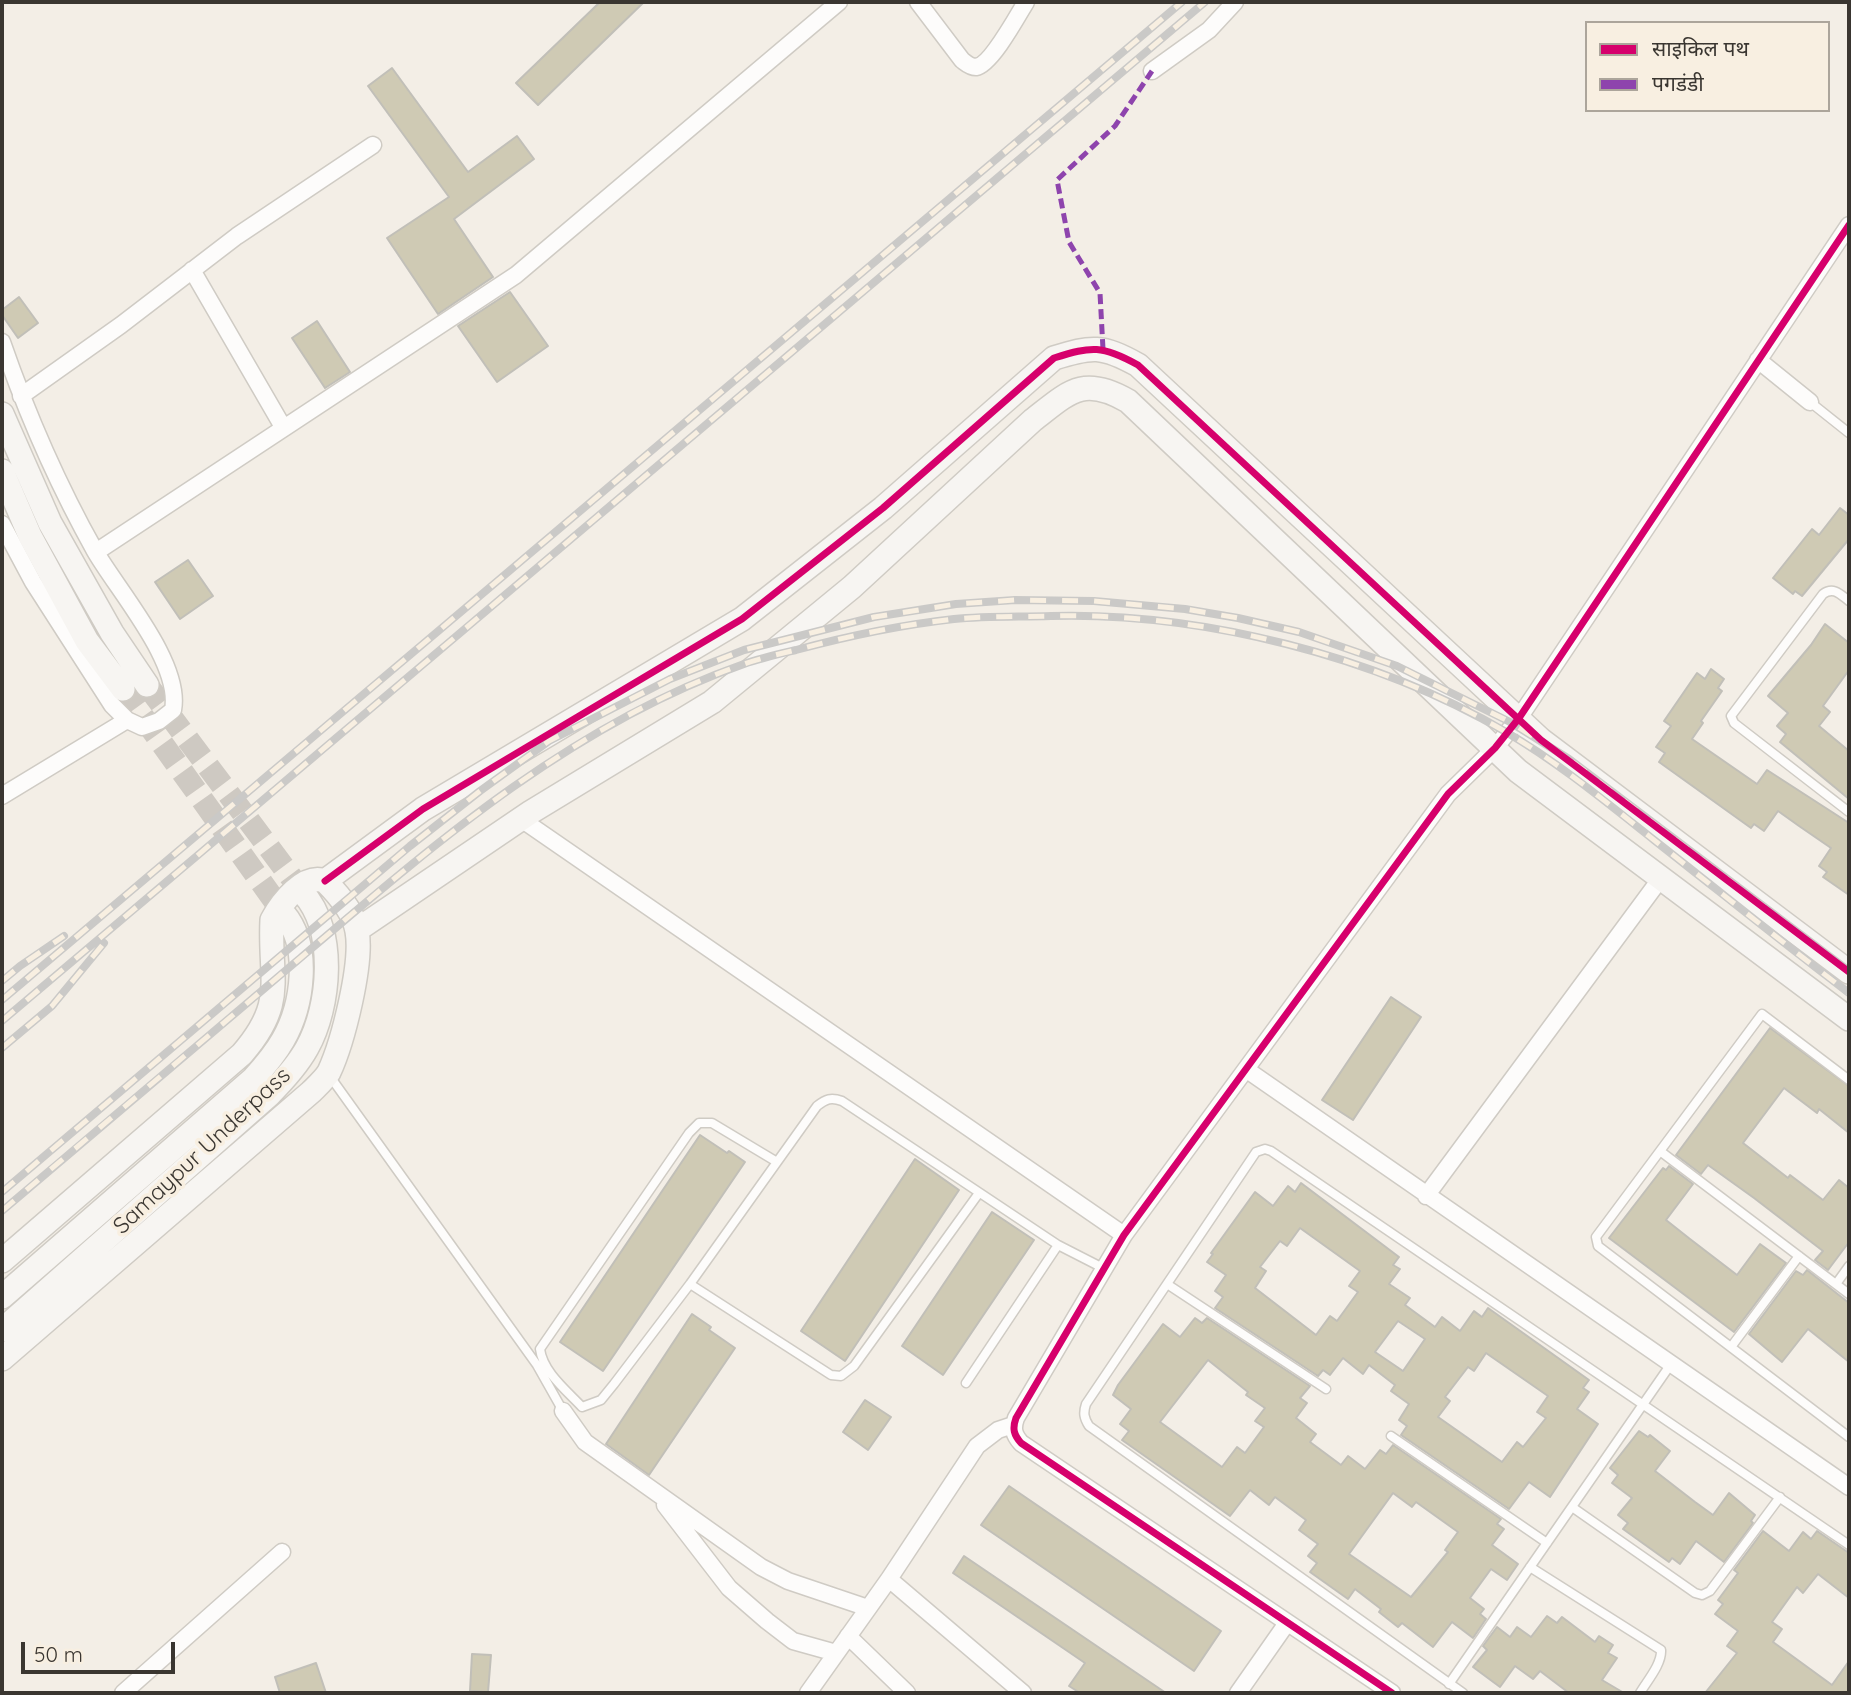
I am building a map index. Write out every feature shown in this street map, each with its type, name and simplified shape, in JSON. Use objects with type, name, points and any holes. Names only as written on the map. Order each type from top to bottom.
[{"type":"street","points":[[96,552],[516,275],[839,2]]},
{"type":"street","points":[[918,2],[962,60],[977,67],[993,53],[1026,2]]},
{"type":"street","points":[[1152,71],[1209,30],[1235,2]]},
{"type":"street","points":[[21,396],[121,325],[237,236],[373,145]]},
{"type":"street","points":[[1392,1693],[1021,1443],[1014,1436],[1013,1425],[1019,1409],[1124,1235],[1448,793],[1496,748],[1519,718],[1849,225]]},
{"type":"street","points":[[192,270],[283,427]]},
{"type":"street","points":[[2,342],[21,396],[56,474],[96,552],[146,628],[167,670],[176,696],[173,710],[159,722],[142,727],[127,720],[112,705],[6,545],[2,524]]},
{"type":"street","points":[[325,881],[423,809],[742,619],[883,508],[1054,358],[1083,349],[1103,349],[1138,365],[1541,740],[1849,972]]},
{"type":"street","points":[[1097,387],[1103,349]]},
{"type":"street","points":[[1758,360],[1810,402]]},
{"type":"street","points":[[357,930],[521,819],[712,702],[852,587],[1033,420],[1077,389],[1097,387],[1111,391],[1128,401],[1518,771],[1849,1019]]},
{"type":"street","points":[[2,414],[50,523],[112,633],[147,685]]},
{"type":"street","points":[[2,471],[30,536],[87,640],[123,689]]},
{"type":"street","points":[[2,796],[127,720]]},
{"type":"street","points":[[521,819],[1124,1235]]},
{"type":"street","points":[[2,1261],[242,1054],[255,1039],[273,1000],[272,920],[304,882],[318,878],[325,881],[353,917],[358,945],[352,998],[328,1074],[311,1092],[2,1359]]},
{"type":"street","points":[[1426,1196],[1661,878]]},
{"type":"street","name":"Samaypur Underpass","points":[[2,1330],[269,1095],[300,1058],[313,1035],[326,969],[324,932],[319,915],[303,893]]},
{"type":"street","name":"Samaypur Underpass","points":[[2,1297],[253,1079],[274,1053],[289,1028],[300,984],[298,937],[284,914]]},
{"type":"street","points":[[1247,1070],[1849,1487]]},
{"type":"street","points":[[564,1410],[584,1442],[761,1567],[788,1581],[868,1608]]},
{"type":"street","points":[[808,1693],[977,1446],[998,1430],[1013,1425]]},
{"type":"street","points":[[652,1488],[729,1588],[793,1641],[836,1653]]},
{"type":"street","points":[[123,1693],[282,1552]]},
{"type":"street","points":[[889,1578],[1023,1693]]},
{"type":"street","points":[[1238,1693],[1287,1623]]},
{"type":"street","points":[[848,1636],[907,1693]]},
{"type":"lane","points":[[1810,402],[1849,433]]},
{"type":"lane","points":[[1849,601],[1835,591],[1824,594],[1733,712],[1731,720],[1849,812]]},
{"type":"lane","points":[[1849,1080],[1762,1014],[1598,1234],[1596,1242],[1849,1437]]},
{"type":"lane","points":[[328,1074],[537,1365],[564,1410]]},
{"type":"lane","points":[[777,1162],[712,1123],[699,1123],[694,1127],[540,1349],[541,1357],[554,1378],[582,1407],[601,1400],[690,1284],[817,1106],[825,1100],[834,1098],[1058,1245],[1103,1268]]},
{"type":"lane","points":[[1463,1693],[1101,1434],[1085,1419],[1083,1411],[1086,1404],[1256,1152],[1265,1149],[1271,1151],[1849,1545]]},
{"type":"lane","points":[[1660,1150],[1849,1294]]},
{"type":"lane","points":[[690,1284],[831,1376],[841,1376],[854,1366],[979,1192]]},
{"type":"lane","points":[[966,1383],[1058,1245]]},
{"type":"lane","points":[[1731,1347],[1800,1256]]},
{"type":"lane","points":[[1836,1284],[1849,1266]]},
{"type":"lane","points":[[1167,1284],[1326,1389]]},
{"type":"lane","points":[[1449,1684],[1671,1364]]},
{"type":"lane","points":[[1391,1436],[1547,1543]]},
{"type":"lane","points":[[1572,1507],[1695,1593],[1702,1595],[1710,1591],[1780,1497]]},
{"type":"lane","points":[[1530,1567],[1661,1650],[1662,1656],[1640,1693]]},
{"type":"building","points":[[600,2],[644,2],[538,105],[516,83]]},
{"type":"building","points":[[392,68],[468,172],[517,136],[534,159],[454,219],[493,277],[438,314],[387,238],[449,197],[368,86]]},
{"type":"building","points":[[510,292],[548,346],[497,382],[458,326]]},
{"type":"building","points":[[19,297],[38,323],[18,338],[2,315],[2,310]]},
{"type":"building","points":[[317,321],[350,372],[325,388],[292,338]]},
{"type":"building","points":[[1840,508],[1849,515],[1849,539],[1802,596],[1795,591],[1793,594],[1773,578],[1812,529],[1819,535]]},
{"type":"building","points":[[188,560],[213,596],[180,619],[155,582]]},
{"type":"building","points":[[1825,624],[1849,643],[1849,670],[1823,706],[1830,712],[1819,726],[1849,751],[1849,799],[1780,742],[1786,734],[1777,726],[1788,713],[1768,696]]},
{"type":"building","points":[[1711,669],[1724,679],[1718,688],[1722,691],[1692,739],[1757,784],[1767,770],[1849,823],[1849,895],[1823,877],[1827,872],[1819,866],[1831,848],[1778,811],[1764,831],[1754,824],[1751,828],[1659,762],[1665,753],[1656,747],[1671,726],[1664,721],[1697,673],[1705,679]]},
{"type":"building","points":[[1391,997],[1421,1017],[1353,1120],[1322,1100]]},
{"type":"building","points":[[1770,1028],[1849,1086],[1849,1133],[1819,1109],[1817,1113],[1784,1088],[1743,1143],[1788,1178],[1790,1175],[1823,1200],[1839,1180],[1849,1188],[1849,1242],[1828,1270],[1815,1260],[1823,1251],[1754,1198],[1708,1165],[1701,1174],[1676,1155]]},
{"type":"building","points":[[700,1135],[745,1162],[603,1371],[560,1342]]},
{"type":"building","points":[[915,1159],[959,1190],[845,1361],[801,1331]]},
{"type":"building","points":[[1669,1166],[1693,1184],[1666,1220],[1737,1275],[1760,1244],[1786,1263],[1734,1332],[1609,1238],[1663,1168],[1666,1170]]},
{"type":"building","points":[[1301,1183],[1399,1257],[1393,1265],[1400,1269],[1389,1284],[1410,1298],[1405,1305],[1435,1327],[1442,1317],[1460,1331],[1474,1311],[1482,1317],[1488,1308],[1589,1380],[1583,1388],[1589,1392],[1577,1409],[1598,1424],[1550,1497],[1529,1482],[1509,1509],[1401,1435],[1407,1426],[1399,1420],[1409,1404],[1391,1391],[1395,1385],[1369,1365],[1363,1374],[1343,1358],[1330,1375],[1323,1370],[1318,1376],[1215,1308],[1223,1297],[1215,1291],[1226,1275],[1207,1262],[1213,1254],[1211,1253],[1255,1192],[1273,1206],[1288,1186],[1295,1192]],"holes":[[[1300,1228],[1360,1271],[1349,1286],[1358,1292],[1337,1321],[1330,1316],[1316,1335],[1255,1288],[1266,1271],[1260,1267],[1280,1241],[1287,1246]],[[1398,1321],[1425,1339],[1403,1371],[1375,1352]],[[1486,1353],[1548,1396],[1537,1412],[1546,1418],[1523,1447],[1517,1442],[1502,1462],[1438,1417],[1450,1401],[1445,1397],[1468,1367],[1474,1371]]]},
{"type":"building","points":[[992,1212],[1034,1240],[943,1375],[902,1346]]},
{"type":"building","points":[[1807,1270],[1849,1303],[1849,1362],[1808,1329],[1782,1362],[1749,1334],[1796,1271],[1803,1275]]},
{"type":"building","points":[[692,1314],[735,1348],[649,1475],[606,1444]]},
{"type":"building","points":[[1195,1318],[1202,1323],[1207,1318],[1310,1386],[1300,1398],[1307,1403],[1296,1418],[1316,1434],[1310,1442],[1341,1465],[1348,1456],[1365,1469],[1380,1450],[1386,1454],[1393,1445],[1501,1519],[1497,1524],[1504,1529],[1492,1545],[1518,1564],[1507,1580],[1491,1569],[1470,1598],[1484,1609],[1480,1614],[1486,1619],[1473,1638],[1452,1622],[1433,1647],[1402,1623],[1398,1627],[1379,1612],[1381,1609],[1355,1589],[1348,1599],[1310,1572],[1317,1563],[1308,1556],[1318,1544],[1299,1530],[1306,1520],[1275,1497],[1269,1505],[1250,1490],[1230,1516],[1122,1440],[1129,1431],[1120,1424],[1131,1409],[1113,1395],[1118,1385],[1163,1324],[1180,1337]],"holes":[[[1208,1360],[1248,1392],[1246,1395],[1265,1408],[1255,1421],[1264,1427],[1245,1453],[1237,1447],[1222,1467],[1160,1422]],[[1393,1493],[1412,1507],[1416,1502],[1458,1532],[1445,1550],[1448,1552],[1411,1597],[1349,1554]]]},
{"type":"building","points":[[865,1400],[891,1417],[868,1450],[843,1432]]},
{"type":"building","points":[[1639,1431],[1648,1437],[1650,1435],[1670,1451],[1655,1471],[1695,1502],[1713,1515],[1729,1493],[1755,1515],[1751,1521],[1753,1523],[1724,1562],[1696,1541],[1680,1564],[1672,1558],[1669,1562],[1623,1529],[1628,1523],[1618,1515],[1632,1498],[1612,1483],[1618,1475],[1610,1468]]},
{"type":"building","points":[[1009,1486],[1221,1631],[1194,1671],[981,1525]]},
{"type":"building","points":[[1763,1531],[1789,1551],[1803,1532],[1811,1539],[1817,1531],[1849,1553],[1849,1598],[1818,1574],[1803,1593],[1797,1587],[1772,1622],[1782,1629],[1773,1642],[1832,1685],[1849,1661],[1849,1693],[1705,1693],[1737,1653],[1727,1646],[1738,1631],[1715,1614],[1723,1604],[1718,1600],[1738,1573],[1734,1570]]},
{"type":"building","points":[[964,1556],[1166,1693],[1080,1693],[1069,1686],[1085,1663],[953,1573]]},
{"type":"building","points":[[1547,1616],[1557,1623],[1562,1617],[1595,1642],[1599,1636],[1613,1645],[1608,1653],[1617,1658],[1602,1680],[1624,1693],[1569,1693],[1540,1671],[1533,1679],[1515,1666],[1500,1687],[1473,1667],[1487,1650],[1483,1646],[1497,1627],[1510,1637],[1517,1627],[1531,1637]]},
{"type":"building","points":[[472,1654],[491,1655],[488,1692],[470,1691]]},
{"type":"building","points":[[316,1663],[326,1693],[280,1693],[275,1677]]},
{"type":"tunnel","points":[[147,685],[303,893]]},
{"type":"tunnel","points":[[123,689],[284,914]]},
{"type":"railway","points":[[2,1000],[1182,2]]},
{"type":"railway","points":[[2,1021],[1205,2]]},
{"type":"railway","points":[[2,1192],[410,846],[549,741],[670,679],[744,650],[874,617],[956,604],[1015,600],[1094,601],[1185,609],[1299,632],[1397,666],[1510,722],[1569,759],[1849,971]]},
{"type":"railway","points":[[2,1211],[401,873],[454,831],[563,753],[621,719],[681,689],[744,664],[855,636],[954,619],[1051,616],[1168,622],[1286,644],[1401,681],[1455,705],[1506,732],[1545,757],[1600,797],[1849,993]]},
{"type":"railway","points":[[2,981],[64,936]]},
{"type":"railway","points":[[2,1048],[52,1006],[104,943]]},
{"type":"marked path","points":[[1103,349],[1100,293],[1069,242],[1057,180],[1115,126],[1152,71]]},
{"type":"cycle path","points":[[1392,1693],[1021,1443],[1014,1432],[1016,1418],[1124,1235],[1448,794],[1495,748],[1519,718],[1849,225]]},
{"type":"cycle path","points":[[325,881],[423,809],[742,619],[883,508],[1054,358],[1078,351],[1097,350],[1115,354],[1138,365],[1541,740],[1849,972]]}]
